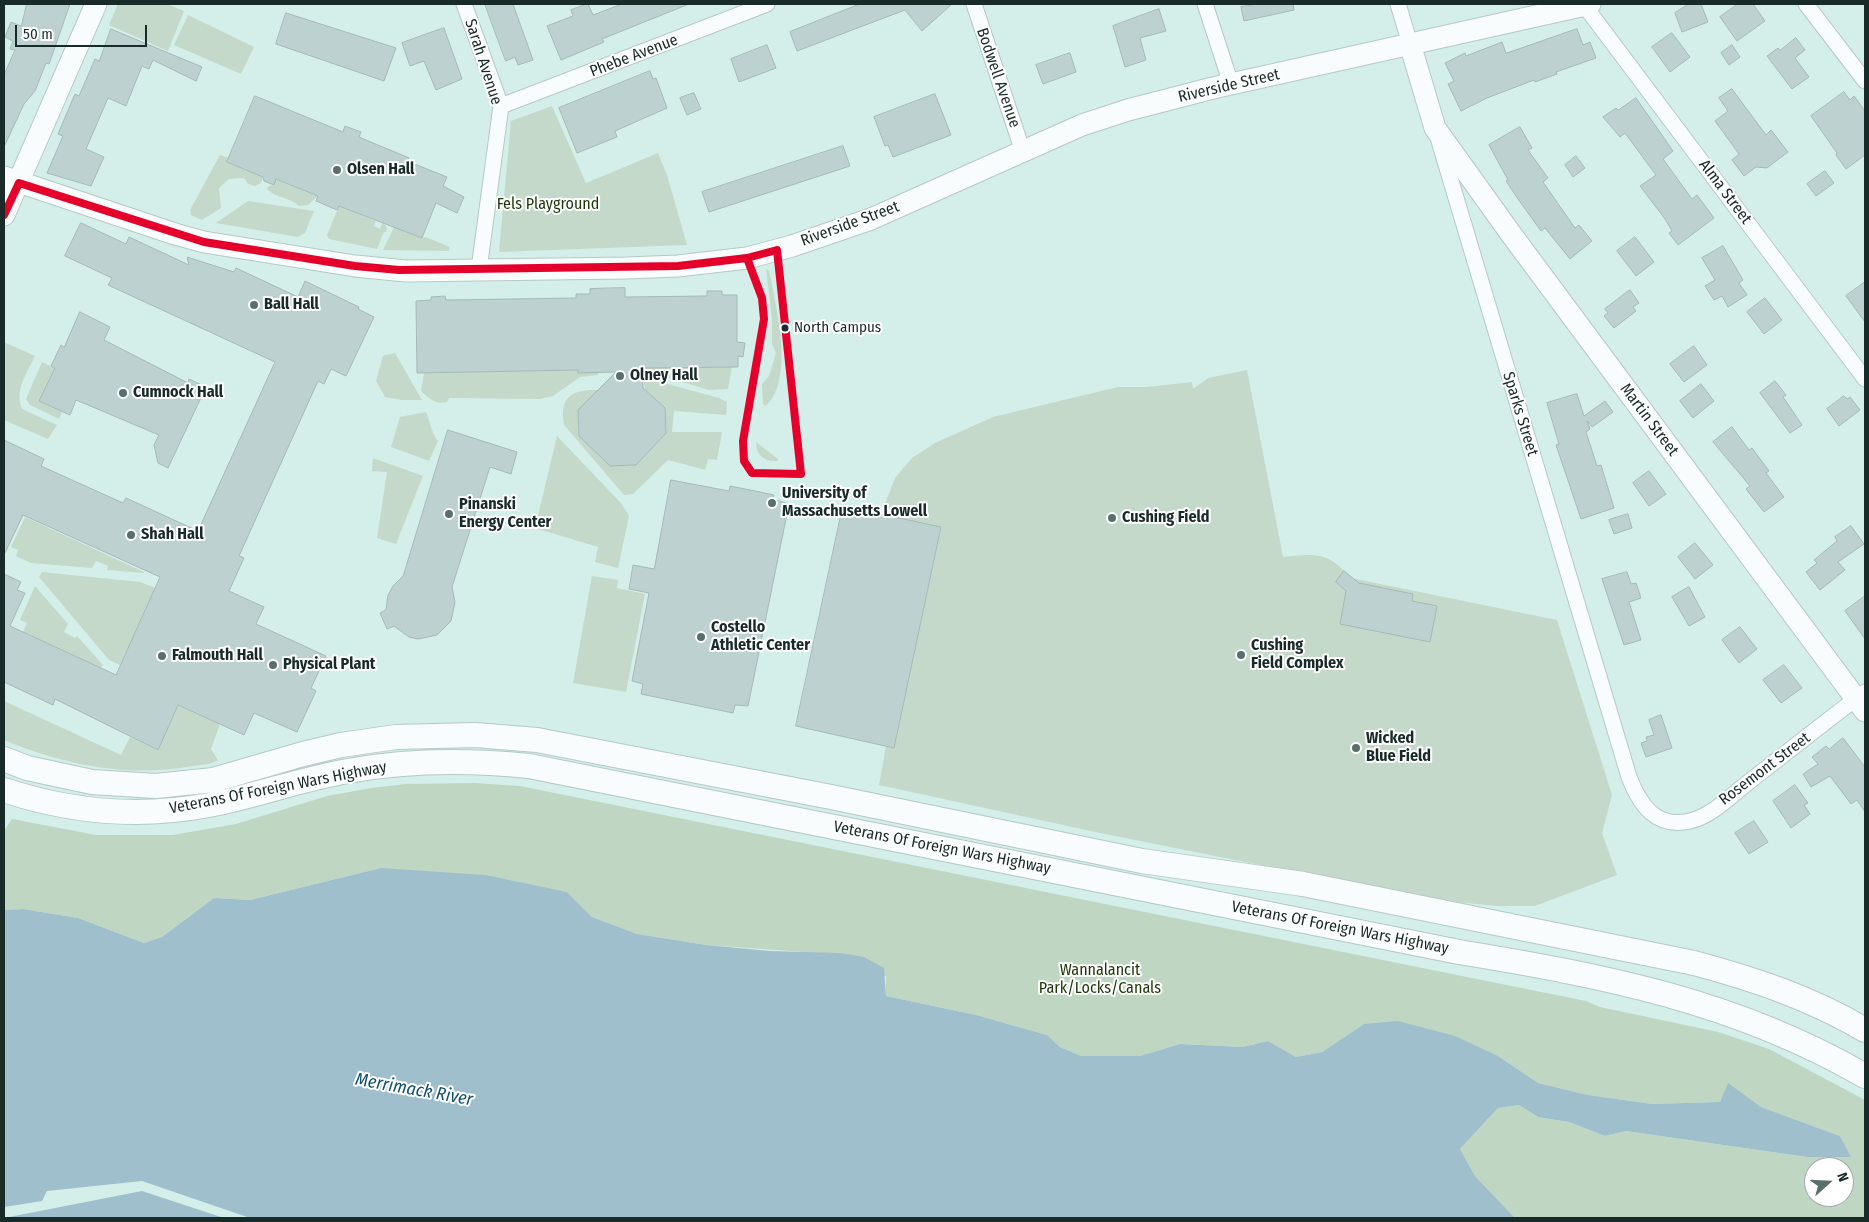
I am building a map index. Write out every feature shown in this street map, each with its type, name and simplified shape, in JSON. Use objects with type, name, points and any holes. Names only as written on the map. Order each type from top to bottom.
[{"type":"main road","points":[[4,215],[12,180],[96,4]]},
{"type":"main road","name":"Riverside Street","points":[[12,180],[204,242],[364,267],[406,270],[678,266],[748,258],[792,246],[871,219],[1082,125],[1128,110],[1231,84],[1587,4]]},
{"type":"main road","name":"Sparks Street","points":[[1410,44],[1435,128]]},
{"type":"main road","name":"Martin Street","points":[[1435,128],[1522,250],[1862,701]]},
{"type":"main road","name":"Veterans Of Foreign Wars Highway","points":[[4,758],[27,768],[92,782],[156,786],[213,780],[302,754],[380,739],[448,734],[537,740],[831,796],[1142,861],[1303,884],[1675,959],[1751,978],[1811,1002],[1865,1030]]},
{"type":"main road","name":"Veterans Of Foreign Wars Highway","points":[[4,790],[35,800],[88,810],[160,811],[210,805],[327,774],[382,766],[425,762],[477,762],[544,769],[1459,952],[1572,970],[1625,982],[1720,1009],[1767,1027],[1809,1045],[1865,1076]]},
{"type":"street","name":"Sarah Avenue","points":[[464,4],[501,106],[480,269]]},
{"type":"street","name":"Phebe Avenue","points":[[501,106],[767,4]]},
{"type":"street","name":"Bodwell Avenue","points":[[974,4],[1023,152]]},
{"type":"street","points":[[1205,4],[1231,84]]},
{"type":"street","name":"Sparks Street","points":[[1398,4],[1410,44]]},
{"type":"street","name":"Alma Street","points":[[1587,4],[1865,379]]},
{"type":"street","points":[[1806,4],[1865,82]]},
{"type":"street","name":"Sparks Street","points":[[1435,128],[1629,777],[1638,799],[1646,810],[1656,816]]},
{"type":"street","name":"Rosemont Street","points":[[1656,816],[1674,822],[1691,821],[1706,813],[1862,701]]},
{"type":"green space","points":[[118,4],[167,4],[184,11],[168,51],[109,25]]},
{"type":"green space","points":[[188,15],[254,47],[241,74],[174,45]]},
{"type":"green space","name":"Fels Playground","points":[[552,106],[586,183],[658,153],[667,175],[687,245],[499,252],[511,121]]},
{"type":"green space","points":[[220,155],[229,158],[228,162],[263,177],[261,183],[255,186],[248,184],[244,178],[229,179],[219,188],[221,208],[202,220],[191,215],[190,210]]},
{"type":"green space","points":[[276,179],[318,196],[308,205],[299,206],[267,189],[269,186],[274,185]]},
{"type":"green space","points":[[248,201],[314,211],[305,233],[298,237],[216,223]]},
{"type":"green space","points":[[339,206],[376,221],[374,226],[380,229],[383,222],[387,228],[377,249],[329,239],[327,235]]},
{"type":"green space","points":[[394,227],[450,247],[449,251],[383,250]]},
{"type":"green space","points":[[766,269],[769,271],[777,309],[781,363],[779,380],[774,394],[766,406],[763,404],[762,384],[769,376],[776,353],[772,344],[772,318]]},
{"type":"green space","points":[[4,342],[35,356],[22,382],[20,402],[22,409],[57,425],[48,439],[4,420]]},
{"type":"green space","points":[[395,353],[422,400],[402,400],[385,397],[376,381],[383,356]]},
{"type":"green space","points":[[42,362],[55,368],[39,401],[62,412],[59,419],[30,405],[26,399]]},
{"type":"green space","points":[[732,367],[728,389],[709,390],[659,375],[668,384],[727,402],[726,415],[674,411],[672,432],[722,432],[717,460],[708,459],[705,470],[668,460],[633,494],[624,495],[564,425],[564,408],[569,397],[581,391],[598,390],[579,410],[579,436],[610,466],[636,465],[666,433],[665,408],[645,390],[642,368]]},
{"type":"green space","points":[[598,369],[598,375],[580,377],[553,396],[540,399],[449,398],[447,402],[439,403],[421,391],[424,373],[578,370],[578,373]]},
{"type":"green space","name":"Cushing Field Complex","points":[[1247,370],[1283,557],[1320,556],[1335,563],[1351,578],[1557,620],[1612,795],[1602,833],[1617,875],[1535,906],[1496,906],[1436,900],[1100,833],[879,785],[886,746],[894,748],[941,528],[881,514],[895,478],[912,458],[935,443],[993,417],[1118,387],[1147,387],[1192,382],[1193,389],[1208,378]]},
{"type":"green space","points":[[426,412],[438,441],[429,461],[391,447],[400,417]]},
{"type":"green space","points":[[557,436],[621,503],[629,516],[618,568],[595,562],[598,547],[535,528]]},
{"type":"green space","points":[[756,442],[778,459],[778,461],[762,457],[756,447]]},
{"type":"green space","points":[[373,458],[423,476],[396,544],[377,538],[387,472],[372,471]]},
{"type":"green space","points":[[25,517],[144,573],[107,570],[108,566],[96,561],[92,568],[31,563],[16,556],[18,550],[11,547]]},
{"type":"green space","points":[[42,572],[140,582],[156,588],[120,665],[109,660],[39,577]]},
{"type":"green space","points":[[592,576],[618,580],[617,588],[645,594],[626,692],[573,683]]},
{"type":"green space","points":[[35,586],[68,624],[64,632],[75,638],[77,636],[103,665],[101,668],[23,632],[27,623],[20,620]]},
{"type":"green space","points":[[4,701],[121,755],[130,737],[157,750],[178,705],[220,724],[211,749],[218,760],[203,765],[144,771],[97,767],[50,756],[4,740]]},
{"type":"green space","name":"Wannalancit Park/Locks/Canals","points":[[475,783],[520,786],[1586,1001],[1600,1007],[1718,1032],[1769,1049],[1865,1100],[1865,1218],[1515,1218],[1475,1176],[1460,1149],[1498,1108],[1519,1105],[1538,1117],[1569,1122],[1605,1136],[1626,1131],[1807,1157],[1804,1157],[1804,1207],[1854,1207],[1854,1157],[1850,1157],[1840,1136],[1761,1107],[1728,1084],[1720,1102],[1652,1104],[1588,1095],[1538,1083],[1498,1056],[1364,1024],[1322,1052],[1296,1057],[1268,1041],[1242,1047],[1180,1044],[1140,1056],[1081,1056],[1060,1047],[1047,1035],[976,1015],[886,996],[886,976],[804,952],[706,945],[637,934],[592,917],[567,892],[381,868],[250,900],[214,898],[162,937],[144,943],[78,918],[23,909],[4,910],[4,831],[12,819],[96,835],[173,835],[236,824],[327,796],[406,784]]},
{"type":"water","name":"Merrimack River","points":[[381,868],[485,875],[567,892],[592,917],[637,934],[706,945],[770,951],[840,953],[864,957],[884,968],[886,996],[976,1015],[1047,1035],[1060,1047],[1081,1056],[1140,1056],[1180,1044],[1242,1047],[1268,1041],[1296,1057],[1322,1052],[1364,1024],[1398,1021],[1455,1036],[1498,1056],[1538,1083],[1588,1095],[1652,1104],[1720,1102],[1728,1083],[1761,1107],[1840,1136],[1851,1157],[1807,1157],[1626,1131],[1605,1136],[1569,1122],[1538,1117],[1519,1105],[1498,1108],[1460,1149],[1475,1176],[1515,1218],[250,1218],[142,1181],[47,1191],[42,1201],[4,1207],[4,910],[23,909],[78,918],[144,943],[162,937],[214,898],[250,900]]},
{"type":"water","points":[[142,1191],[224,1218],[4,1218]]},
{"type":"building","points":[[27,4],[70,4],[49,64],[46,63],[35,91],[24,104],[4,147],[4,75],[15,50],[10,49],[13,41],[5,37],[11,22],[21,26]]},
{"type":"building","points":[[485,4],[513,4],[533,60],[518,65],[515,57],[506,61]]},
{"type":"building","points":[[588,4],[593,15],[622,4],[689,4],[602,39],[604,42],[561,60],[547,26],[573,16],[571,10]]},
{"type":"building","points":[[860,4],[952,4],[922,31],[905,10],[797,51],[790,32]]},
{"type":"building","points":[[1258,4],[1293,4],[1294,10],[1244,21],[1241,7]]},
{"type":"building","points":[[1689,4],[1701,4],[1708,22],[1682,32],[1675,13]]},
{"type":"building","points":[[1738,4],[1753,4],[1765,21],[1737,41],[1720,17]]},
{"type":"building","points":[[1159,9],[1166,31],[1140,38],[1146,60],[1125,67],[1113,26]]},
{"type":"building","points":[[286,13],[396,48],[384,81],[276,44]]},
{"type":"building","points":[[444,28],[462,79],[436,90],[424,61],[410,66],[402,43]]},
{"type":"building","points":[[111,29],[202,67],[196,81],[153,60],[149,69],[142,66],[126,106],[108,98],[86,149],[104,157],[91,186],[47,173],[63,136],[58,134],[75,94],[79,96],[95,59],[99,61]]},
{"type":"building","points":[[1577,29],[1583,45],[1590,42],[1596,58],[1556,72],[1557,74],[1535,82],[1534,80],[1487,98],[1461,111],[1448,84],[1454,81],[1445,63],[1465,53],[1466,56],[1502,42],[1506,53]]},
{"type":"building","points":[[1672,33],[1690,57],[1670,72],[1652,47]]},
{"type":"building","points":[[1796,38],[1805,50],[1795,58],[1809,77],[1792,89],[1767,56],[1778,48],[1780,50]]},
{"type":"building","points":[[767,45],[776,68],[739,82],[731,59]]},
{"type":"building","points":[[1732,45],[1740,57],[1729,65],[1721,53]]},
{"type":"building","points":[[1070,53],[1076,72],[1043,84],[1036,65]]},
{"type":"building","points":[[650,71],[653,79],[656,78],[667,108],[615,131],[617,137],[577,153],[559,108]]},
{"type":"building","points":[[1732,89],[1766,135],[1771,130],[1788,152],[1767,168],[1756,167],[1744,176],[1732,160],[1739,154],[1715,121],[1728,111],[1719,98]]},
{"type":"building","points":[[1844,92],[1850,100],[1854,96],[1865,111],[1865,155],[1846,169],[1811,116]]},
{"type":"building","points":[[694,93],[701,109],[687,115],[680,98]]},
{"type":"building","points":[[935,94],[951,135],[893,157],[888,145],[885,146],[874,117]]},
{"type":"building","name":"Olsen Hall","points":[[255,96],[343,132],[345,126],[361,132],[359,137],[409,158],[407,161],[447,177],[443,186],[464,197],[457,213],[436,203],[422,238],[339,206],[337,210],[316,201],[318,196],[276,179],[274,185],[264,181],[263,177],[227,162]]},
{"type":"building","points":[[1636,98],[1673,151],[1663,159],[1692,199],[1697,195],[1714,218],[1678,245],[1669,233],[1672,231],[1665,219],[1640,186],[1656,175],[1625,133],[1620,137],[1603,117]]},
{"type":"building","points":[[1520,127],[1532,148],[1528,150],[1548,178],[1543,182],[1575,228],[1579,225],[1592,241],[1570,259],[1545,228],[1541,231],[1518,199],[1506,181],[1508,180],[1489,145]]},
{"type":"building","points":[[843,146],[850,166],[709,212],[702,192]]},
{"type":"building","points":[[1576,156],[1585,168],[1573,177],[1565,165]]},
{"type":"building","points":[[1825,171],[1834,183],[1816,196],[1807,184]]},
{"type":"building","points":[[81,223],[126,244],[129,237],[189,265],[187,257],[234,272],[236,268],[298,297],[305,281],[359,307],[358,309],[374,317],[346,376],[331,369],[324,384],[318,381],[239,556],[244,558],[229,591],[264,607],[256,624],[326,656],[311,688],[316,691],[297,732],[254,713],[244,735],[178,705],[158,750],[55,699],[53,705],[4,682],[4,574],[21,582],[17,590],[25,593],[10,626],[116,675],[160,577],[23,515],[4,555],[4,440],[44,459],[41,466],[123,503],[126,498],[198,531],[275,362],[108,285],[112,278],[65,256]]},
{"type":"building","points":[[1635,237],[1654,262],[1636,276],[1617,251]]},
{"type":"building","points":[[1723,246],[1743,280],[1739,283],[1747,295],[1728,307],[1722,296],[1714,300],[1705,286],[1715,280],[1702,258]]},
{"type":"building","points":[[1865,282],[1865,322],[1846,296]]},
{"type":"building","name":"Olney Hall","points":[[625,288],[625,297],[707,296],[707,291],[722,291],[722,295],[737,295],[737,342],[745,343],[743,357],[738,356],[738,367],[643,368],[643,388],[665,408],[666,433],[636,465],[610,466],[579,436],[578,410],[616,372],[578,373],[578,370],[417,373],[416,301],[431,300],[431,297],[445,296],[446,300],[576,298],[576,294],[590,294],[590,289]]},
{"type":"building","points":[[1630,290],[1639,303],[1633,307],[1636,311],[1614,328],[1604,316],[1608,313],[1605,309]]},
{"type":"building","points":[[1765,298],[1782,320],[1764,334],[1747,312]]},
{"type":"building","name":"Cumnock Hall","points":[[80,312],[110,327],[104,340],[188,383],[189,379],[206,387],[168,468],[158,463],[154,445],[159,435],[76,400],[70,415],[39,401],[55,368],[51,366],[61,345],[64,347]]},
{"type":"building","points":[[1694,346],[1707,365],[1684,382],[1670,364]]},
{"type":"building","points":[[1775,381],[1786,395],[1783,397],[1802,425],[1790,433],[1760,393]]},
{"type":"building","points":[[1701,384],[1714,401],[1693,418],[1680,401]]},
{"type":"building","points":[[1577,394],[1584,416],[1605,401],[1613,412],[1592,427],[1587,421],[1590,429],[1586,432],[1597,466],[1601,465],[1614,508],[1581,519],[1556,445],[1559,444],[1547,403]]},
{"type":"building","points":[[1844,396],[1847,399],[1850,397],[1860,410],[1839,426],[1827,409]]},
{"type":"building","points":[[1732,427],[1749,450],[1752,448],[1769,471],[1766,473],[1784,497],[1764,512],[1746,489],[1750,486],[1713,442]]},
{"type":"building","name":"Pinanski Energy Center","points":[[448,430],[517,452],[511,474],[490,467],[452,587],[455,602],[451,621],[437,635],[418,639],[409,637],[394,626],[387,629],[380,613],[386,610],[388,595],[393,586],[403,576]]},
{"type":"building","points":[[1649,471],[1666,494],[1649,506],[1633,483]]},
{"type":"building","name":"Costello Athletic Center","points":[[671,480],[729,491],[730,486],[760,492],[774,495],[773,499],[789,504],[748,706],[735,705],[733,713],[641,694],[643,684],[632,681],[649,593],[629,589],[633,565],[654,569]]},
{"type":"building","points":[[843,506],[941,527],[894,748],[796,726]]},
{"type":"building","points":[[1628,514],[1632,528],[1614,534],[1609,520]]},
{"type":"building","points":[[1851,526],[1864,544],[1838,562],[1845,570],[1820,590],[1806,572],[1817,563],[1814,560],[1837,541],[1835,537]]},
{"type":"building","points":[[1695,543],[1713,565],[1695,579],[1678,557]]},
{"type":"building","points":[[1344,571],[1359,583],[1413,594],[1412,601],[1437,606],[1430,642],[1340,624],[1346,591],[1336,582]]},
{"type":"building","points":[[1627,572],[1631,584],[1636,583],[1641,598],[1629,602],[1641,640],[1624,645],[1602,579]]},
{"type":"building","points":[[1689,587],[1705,617],[1689,626],[1672,597]]},
{"type":"building","points":[[1865,596],[1865,639],[1845,611]]},
{"type":"building","points":[[1740,627],[1757,649],[1739,663],[1722,640]]},
{"type":"building","points":[[1784,665],[1802,688],[1781,703],[1763,680]]},
{"type":"building","points":[[1661,715],[1672,748],[1646,757],[1641,743],[1647,741],[1646,737],[1654,735],[1649,720]]},
{"type":"building","points":[[1843,738],[1865,767],[1865,812],[1857,800],[1851,804],[1830,776],[1811,787],[1803,774],[1818,764],[1812,757],[1826,746],[1829,749]]},
{"type":"building","points":[[1795,785],[1808,803],[1804,805],[1810,814],[1791,828],[1773,801]]},
{"type":"building","points":[[1754,821],[1768,842],[1749,854],[1735,833]]},
{"type":"transit line","points":[[4,215],[19,183],[204,242],[355,266],[399,270],[678,266],[747,258]]},
{"type":"transit line","points":[[777,250],[801,474],[752,473],[744,461],[743,441],[764,319],[762,298],[747,258],[777,250]]},
{"type":"place","name":"Olsen Hall","points":[[337,170]]},
{"type":"place","name":"Ball Hall","points":[[254,305]]},
{"type":"place","name":"North Campus","points":[[785,328]]},
{"type":"place","name":"Olney Hall","points":[[620,376]]},
{"type":"place","name":"Cumnock Hall","points":[[123,393]]},
{"type":"place","name":"University of Massachusetts Lowell","points":[[772,503]]},
{"type":"place","name":"Pinanski Energy Center","points":[[449,514]]},
{"type":"place","name":"Cushing Field","points":[[1112,518]]},
{"type":"place","name":"Shah Hall","points":[[131,535]]},
{"type":"place","name":"Costello Athletic Center","points":[[701,637]]},
{"type":"place","name":"Cushing Field Complex","points":[[1241,655]]},
{"type":"place","name":"Falmouth Hall","points":[[162,656]]},
{"type":"place","name":"Physical Plant","points":[[273,665]]},
{"type":"place","name":"Wicked Blue Field","points":[[1356,748]]}]
